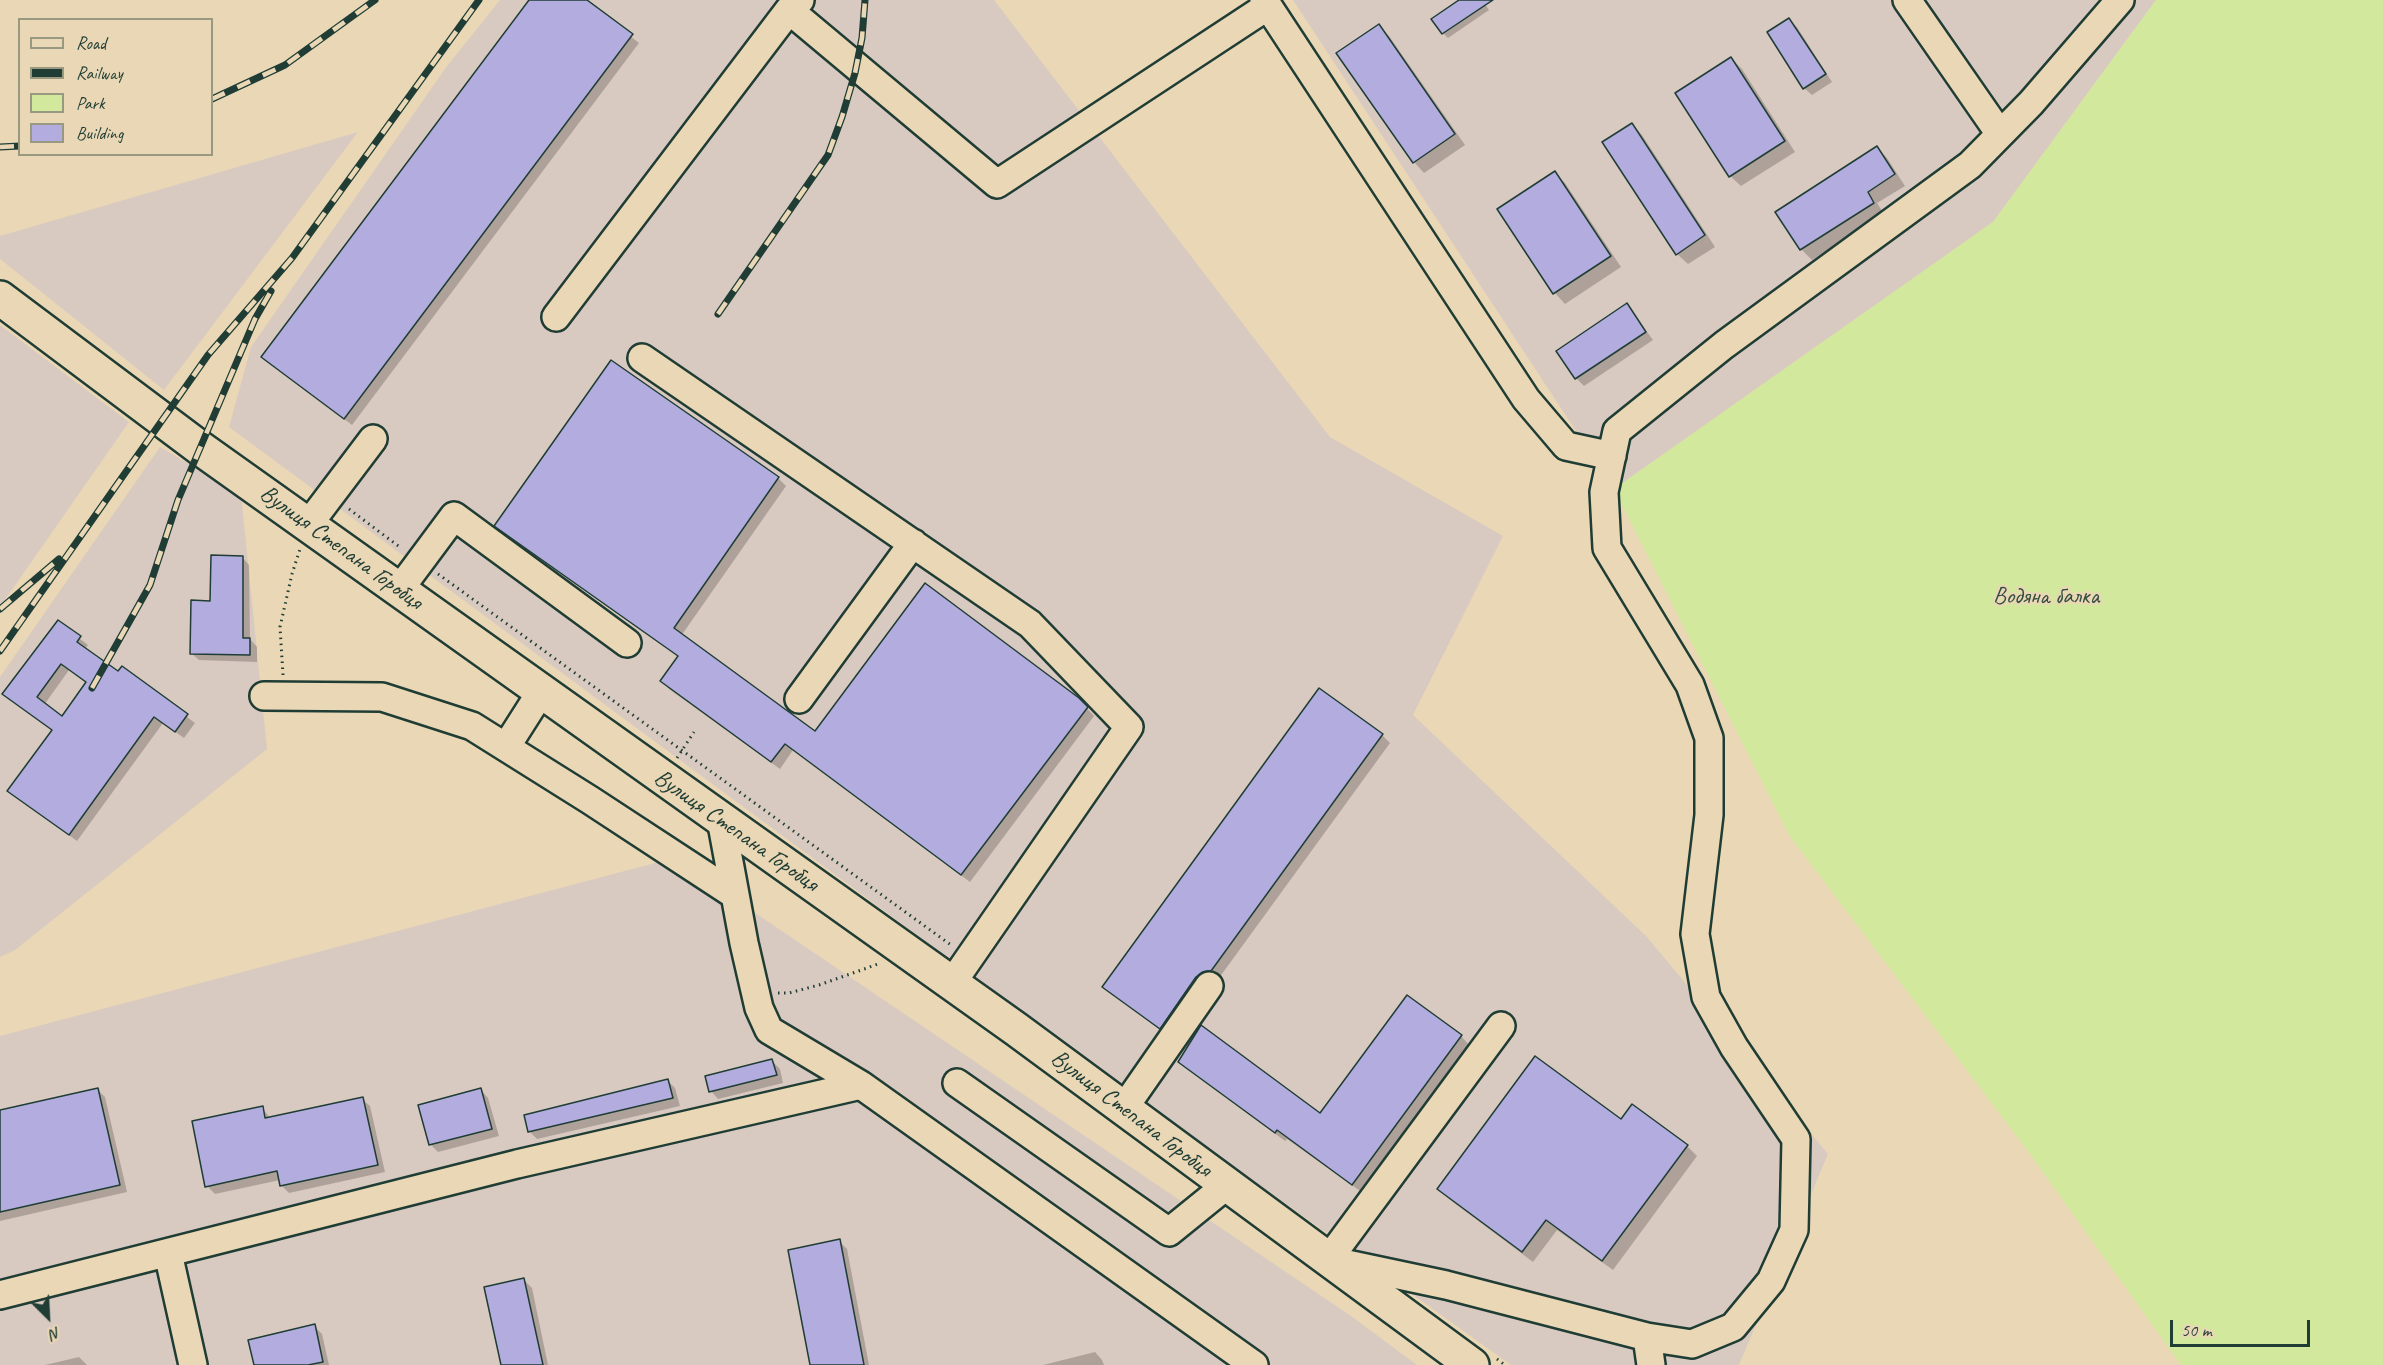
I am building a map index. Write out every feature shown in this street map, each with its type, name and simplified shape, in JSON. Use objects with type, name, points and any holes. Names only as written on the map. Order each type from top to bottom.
[{"type":"main road","name":"Вулиця Степана Горобця","points":[[0,298],[162,420],[721,819],[960,971],[1124,1108],[1472,1365]]},
{"type":"lane","points":[[1907,0],[2000,134]]},
{"type":"lane","points":[[1501,1026],[1328,1260],[1446,1285],[1647,1336],[1692,1344],[1733,1327],[1771,1281],[1794,1230],[1796,1139],[1734,1047],[1706,997],[1695,934],[1709,815],[1709,738],[1690,685],[1607,548],[1604,492],[1617,431],[1724,345],[1970,165],[2031,103],[2121,0]]},
{"type":"lane","points":[[556,317],[795,5],[997,184],[1266,3],[1526,399],[1566,446],[1612,456]]},
{"type":"lane","points":[[642,358],[1030,624],[1129,727],[960,971]]},
{"type":"lane","points":[[308,525],[373,439]]},
{"type":"lane","points":[[399,590],[454,516],[627,643]]},
{"type":"lane","points":[[799,699],[913,543]]},
{"type":"lane","points":[[506,747],[541,692]]},
{"type":"lane","points":[[274,696],[382,697],[472,726],[590,800],[735,896]]},
{"type":"lane","points":[[721,819],[759,1008],[769,1030],[861,1085],[1254,1365]]},
{"type":"lane","points":[[1124,1108],[1209,986]]},
{"type":"lane","points":[[957,1083],[1169,1232],[1227,1185]]},
{"type":"lane","points":[[0,1295],[517,1164],[861,1085]]},
{"type":"lane","points":[[168,1253],[193,1365]]},
{"type":"lane","points":[[1647,1336],[1651,1365]]},
{"type":"path","points":[[330,496],[421,562],[960,971]]},
{"type":"path","points":[[274,696],[280,627],[292,574],[308,525]]},
{"type":"path","points":[[756,994],[789,993],[819,986],[890,960]]},
{"type":"shaded area","points":[[500,0],[994,0],[1330,437],[1503,536],[1413,715],[1647,937],[1828,1154],[1739,1365],[1511,1365],[1124,1088],[229,427],[251,347],[447,66]]},
{"type":"shaded area","points":[[1293,0],[2156,0],[1993,222],[1614,489]]},
{"type":"shaded area","points":[[358,132],[164,390],[0,259],[0,236]]},
{"type":"shaded area","points":[[0,325],[129,422],[0,607]]},
{"type":"shaded area","points":[[160,447],[241,494],[267,749],[15,950],[0,957],[0,677]]},
{"type":"shaded area","points":[[674,858],[1351,1316],[1417,1365],[0,1365],[0,1036]]},
{"type":"green space","name":"Водяна балка","points":[[2156,0],[2383,0],[2383,1365],[2181,1365],[2027,1150],[1789,835],[1614,489],[1993,222]]},
{"type":"building","points":[[529,0],[587,0],[633,34],[344,419],[261,357]]},
{"type":"building","points":[[1459,0],[1493,0],[1442,34],[1431,19]]},
{"type":"building","points":[[1789,18],[1826,74],[1803,89],[1767,32]]},
{"type":"building","points":[[1379,24],[1455,134],[1413,163],[1336,53]]},
{"type":"building","points":[[1731,57],[1785,141],[1729,177],[1675,93]]},
{"type":"building","points":[[1632,123],[1705,235],[1676,255],[1602,142]]},
{"type":"building","points":[[1877,146],[1895,174],[1868,192],[1874,203],[1800,250],[1775,212]]},
{"type":"building","points":[[1555,171],[1611,256],[1553,294],[1497,209]]},
{"type":"building","points":[[1627,303],[1646,332],[1575,379],[1556,351]]},
{"type":"building","points":[[611,360],[779,477],[674,628],[815,731],[925,583],[1088,707],[961,875],[785,744],[771,762],[660,681],[678,656],[494,526]]},
{"type":"building","points":[[211,555],[243,556],[243,638],[250,638],[250,655],[190,654],[191,600],[210,601]]},
{"type":"building","points":[[58,620],[81,636],[77,642],[118,671],[122,666],[188,714],[175,732],[154,717],[69,835],[7,791],[52,730],[2,694]],"holes":[[[61,664],[86,682],[62,716],[37,697]]]},
{"type":"building","points":[[1319,688],[1383,734],[1211,971],[1203,972],[1196,977],[1160,1029],[1102,987]]},
{"type":"building","points":[[1407,995],[1462,1035],[1352,1185],[1277,1130],[1275,1133],[1178,1062],[1201,1025],[1320,1113]]},
{"type":"building","points":[[1535,1056],[1621,1119],[1632,1104],[1688,1145],[1602,1261],[1546,1220],[1522,1252],[1437,1189]]},
{"type":"building","points":[[772,1059],[777,1075],[709,1092],[705,1076]]},
{"type":"building","points":[[668,1079],[673,1098],[528,1132],[524,1115]]},
{"type":"building","points":[[98,1088],[120,1185],[0,1212],[0,1110]]},
{"type":"building","points":[[481,1088],[492,1129],[429,1145],[418,1105]]},
{"type":"building","points":[[363,1097],[378,1165],[280,1186],[277,1171],[205,1187],[192,1121],[263,1106],[265,1118]]},
{"type":"building","points":[[840,1239],[864,1365],[810,1365],[788,1250]]},
{"type":"building","points":[[524,1278],[543,1365],[501,1365],[484,1287]]},
{"type":"building","points":[[315,1324],[323,1362],[308,1365],[254,1365],[248,1340]]},
{"type":"railway","points":[[213,99],[285,65],[375,0]]},
{"type":"railway","points":[[0,651],[208,355],[292,258],[479,0]]},
{"type":"railway","points":[[718,314],[828,155],[855,73],[862,38],[865,0]]},
{"type":"railway","points":[[0,147],[18,146]]},
{"type":"railway","points":[[92,688],[150,585],[178,500],[255,319],[271,291]]},
{"type":"railway","points":[[0,609],[59,559]]}]
